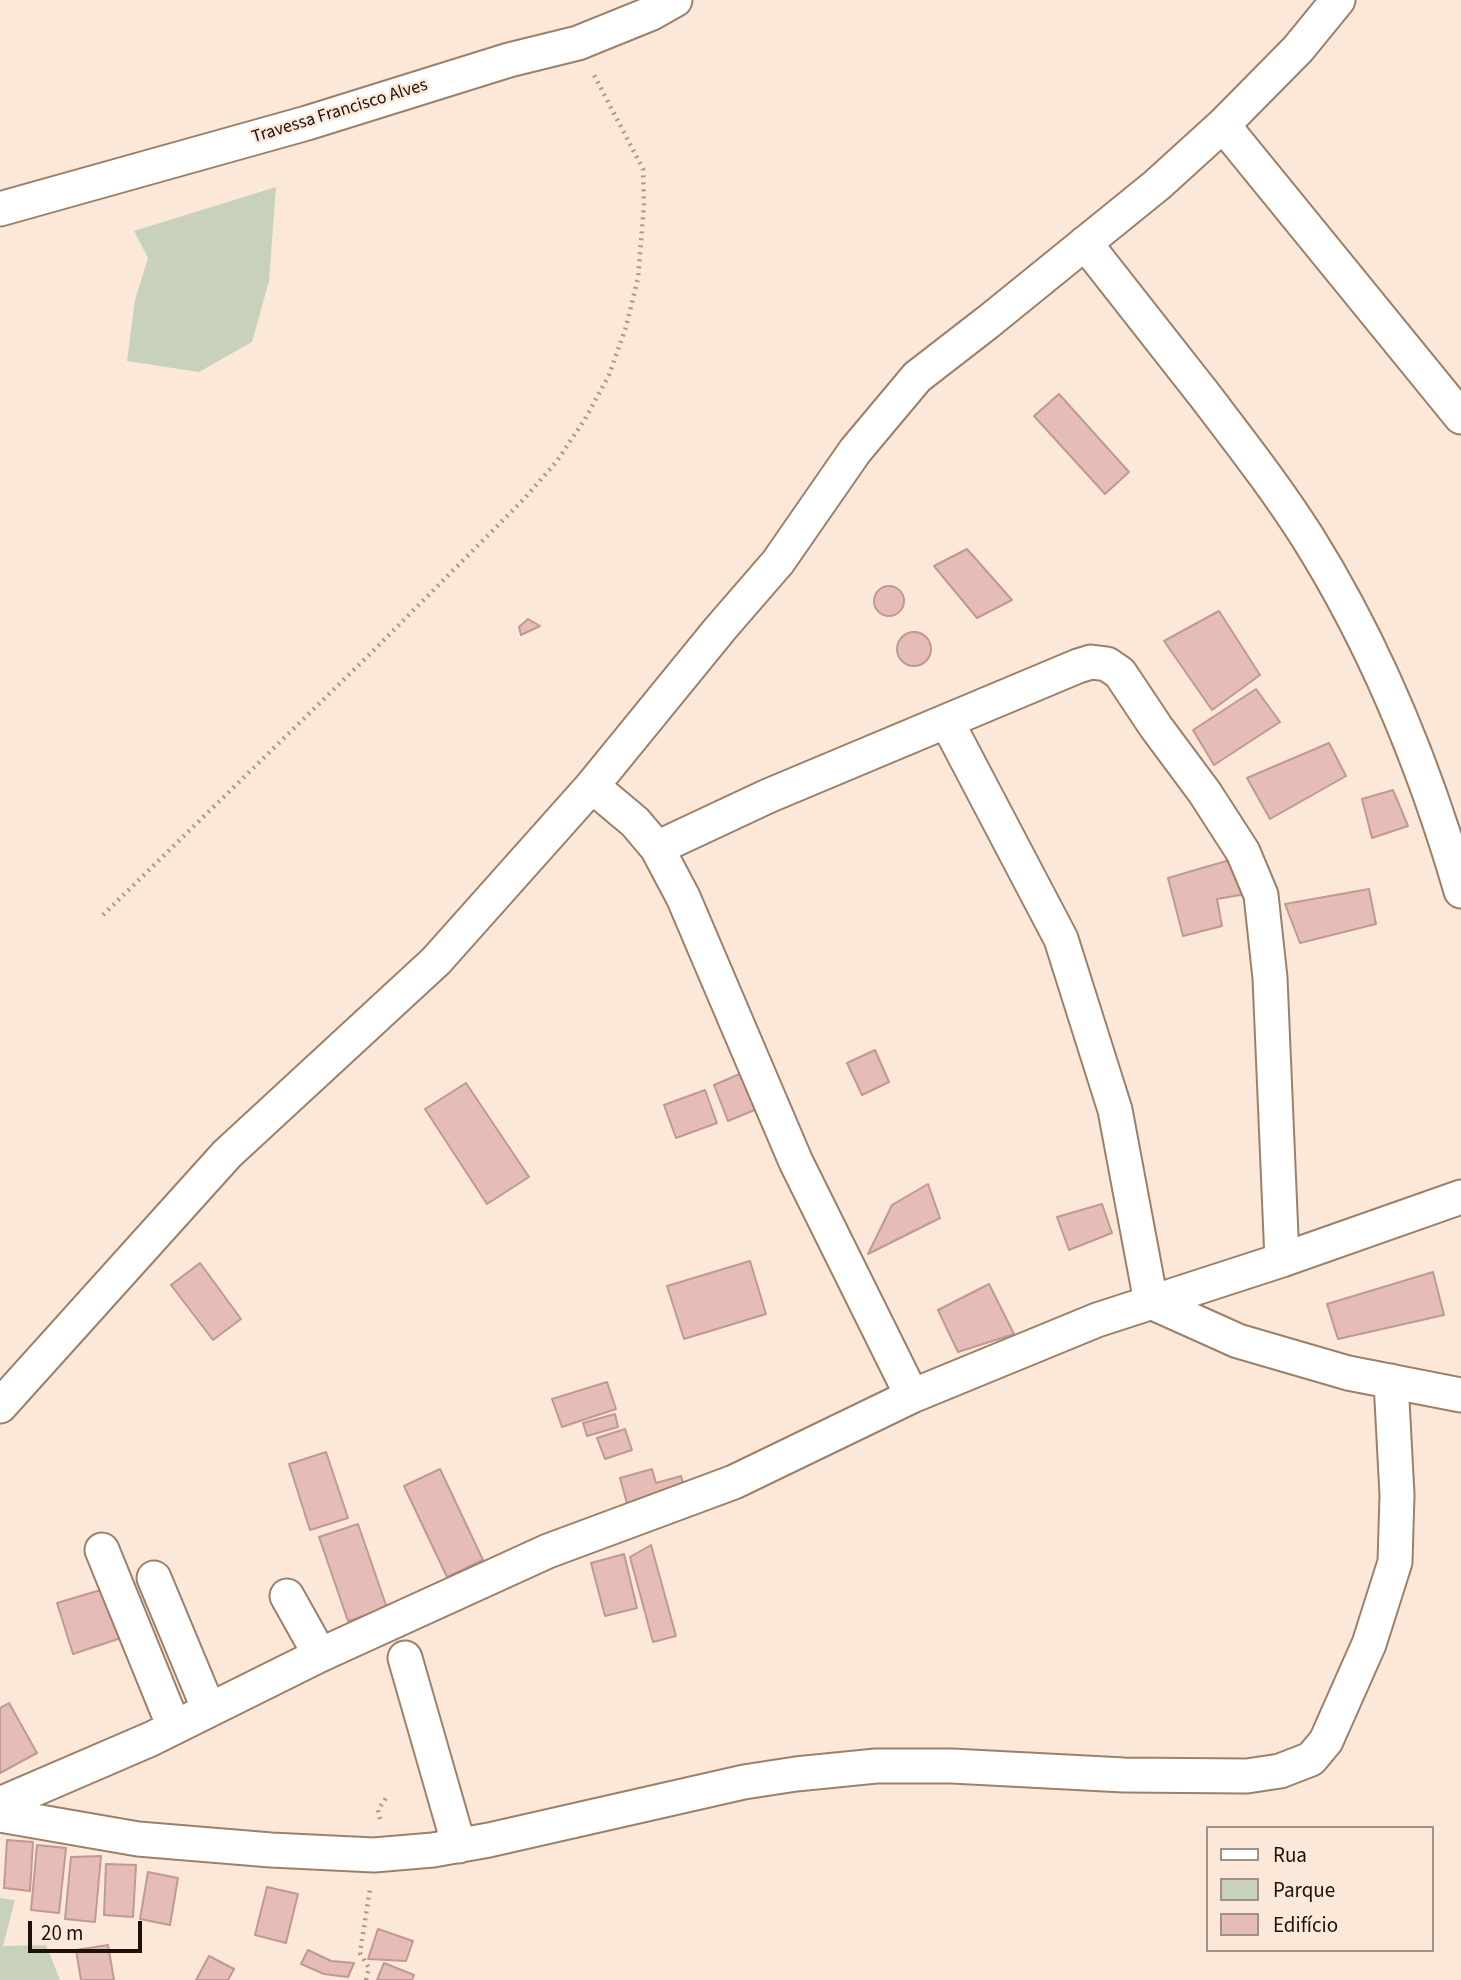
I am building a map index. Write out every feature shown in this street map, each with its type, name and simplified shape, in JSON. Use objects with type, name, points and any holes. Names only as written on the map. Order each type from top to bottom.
[{"type":"street","name":"Travessa Francisco Alves","points":[[0,209],[307,123],[509,60],[578,43],[652,13],[676,0]]},
{"type":"street","points":[[0,1406],[227,1154],[436,961],[592,786],[778,562],[855,451],[917,377],[1157,185],[1223,125],[1298,49],[1338,0]]},
{"type":"street","points":[[1223,125],[1461,417]]},
{"type":"street","points":[[1085,243],[1265,474],[1341,594],[1382,674],[1413,745],[1439,817],[1461,891]]},
{"type":"street","points":[[657,848],[768,796],[1078,666],[1091,662],[1107,664],[1120,673],[1205,793],[1243,852],[1261,895],[1270,978],[1282,1260]]},
{"type":"street","points":[[947,722],[1061,939],[1115,1110],[1151,1303]]},
{"type":"street","points":[[592,786],[635,822],[657,848],[683,897],[796,1161],[912,1396]]},
{"type":"street","points":[[0,1804],[174,1727],[320,1655],[548,1551],[734,1482],[912,1396],[1097,1321],[1461,1198]]},
{"type":"street","points":[[1151,1303],[1238,1341],[1348,1373],[1461,1395]]},
{"type":"street","points":[[0,1815],[138,1839],[374,1855],[459,1846],[744,1782],[876,1766],[952,1766],[1124,1775],[1247,1776],[1280,1771],[1311,1759],[1326,1741],[1369,1644],[1395,1562],[1397,1495],[1391,1381]]},
{"type":"street","points":[[102,1550],[174,1727]]},
{"type":"street","points":[[154,1578],[209,1710]]},
{"type":"street","points":[[287,1597],[320,1655]]},
{"type":"street","points":[[405,1658],[459,1846]]},
{"type":"path","points":[[103,915],[524,499],[557,461],[585,419],[609,375],[626,327],[638,278],[643,242],[643,169],[578,43]]},
{"type":"path","points":[[366,1980],[369,1968],[360,1953],[370,1888]]},
{"type":"green space","points":[[276,187],[269,281],[252,342],[199,372],[127,361],[135,300],[148,258],[134,231]]},
{"type":"green space","points":[[0,1898],[15,1900],[3,1946],[46,1945],[60,1980],[0,1980]]},
{"type":"building","points":[[1059,394],[1129,472],[1105,494],[1034,416]]},
{"type":"building","points":[[967,549],[1012,600],[977,618],[934,566]]},
{"type":"building","points":[[889,586],[900,590],[904,601],[900,612],[889,616],[878,612],[874,601],[878,590]]},
{"type":"building","points":[[1219,611],[1260,675],[1212,710],[1164,641]]},
{"type":"building","points":[[528,619],[540,626],[521,635],[519,627]]},
{"type":"building","points":[[914,632],[926,637],[931,649],[926,661],[914,666],[902,661],[897,649],[902,637]]},
{"type":"building","points":[[1256,689],[1280,722],[1214,765],[1193,730]]},
{"type":"building","points":[[1329,743],[1346,776],[1270,819],[1247,778]]},
{"type":"building","points":[[1393,790],[1408,826],[1372,838],[1362,799]]},
{"type":"building","points":[[1233,859],[1246,894],[1217,899],[1222,926],[1183,936],[1168,878]]},
{"type":"building","points":[[1369,889],[1376,924],[1300,943],[1285,904]]},
{"type":"building","points":[[875,1050],[889,1082],[862,1095],[847,1063]]},
{"type":"building","points":[[742,1073],[757,1109],[728,1121],[714,1085]]},
{"type":"building","points":[[466,1083],[529,1177],[487,1204],[425,1109]]},
{"type":"building","points":[[705,1090],[717,1123],[676,1138],[664,1105]]},
{"type":"building","points":[[928,1184],[940,1218],[868,1254],[892,1205]]},
{"type":"building","points":[[1102,1204],[1112,1233],[1069,1250],[1057,1217]]},
{"type":"building","points":[[750,1261],[766,1314],[684,1339],[667,1286]]},
{"type":"building","points":[[200,1263],[241,1319],[213,1340],[171,1285]]},
{"type":"building","points":[[1433,1272],[1444,1315],[1338,1339],[1327,1304]]},
{"type":"building","points":[[989,1284],[1014,1334],[958,1352],[938,1310]]},
{"type":"building","points":[[607,1382],[616,1409],[562,1427],[552,1399]]},
{"type":"building","points":[[615,1414],[618,1427],[587,1436],[583,1423]]},
{"type":"building","points":[[625,1429],[632,1450],[605,1459],[597,1438]]},
{"type":"building","points":[[326,1452],[348,1518],[310,1530],[289,1464]]},
{"type":"building","points":[[440,1469],[483,1560],[447,1577],[404,1486]]},
{"type":"building","points":[[652,1469],[656,1483],[681,1476],[685,1490],[628,1507],[620,1478]]},
{"type":"building","points":[[358,1524],[387,1608],[348,1621],[319,1537]]},
{"type":"building","points":[[651,1545],[676,1636],[653,1642],[630,1557]]},
{"type":"building","points":[[624,1554],[637,1608],[605,1616],[591,1563]]},
{"type":"building","points":[[104,1589],[121,1638],[73,1654],[57,1603]]},
{"type":"building","points":[[9,1703],[37,1753],[0,1773],[0,1708]]},
{"type":"building","points":[[7,1840],[33,1842],[30,1891],[4,1888]]},
{"type":"building","points":[[37,1845],[66,1848],[59,1913],[31,1910]]},
{"type":"building","points":[[101,1856],[95,1922],[65,1919],[71,1857]]},
{"type":"building","points":[[106,1864],[136,1865],[133,1917],[104,1915]]},
{"type":"building","points":[[148,1872],[178,1878],[170,1925],[140,1919]]},
{"type":"building","points":[[267,1887],[298,1894],[286,1943],[255,1935]]},
{"type":"building","points":[[378,1929],[413,1941],[406,1961],[368,1959]]},
{"type":"building","points":[[108,1945],[114,1980],[81,1980],[76,1950]]},
{"type":"building","points":[[308,1950],[331,1961],[354,1963],[348,1977],[324,1974],[301,1964]]},
{"type":"building","points":[[209,1956],[234,1969],[228,1980],[196,1980]]},
{"type":"building","points":[[384,1963],[414,1975],[412,1980],[377,1980]]}]
